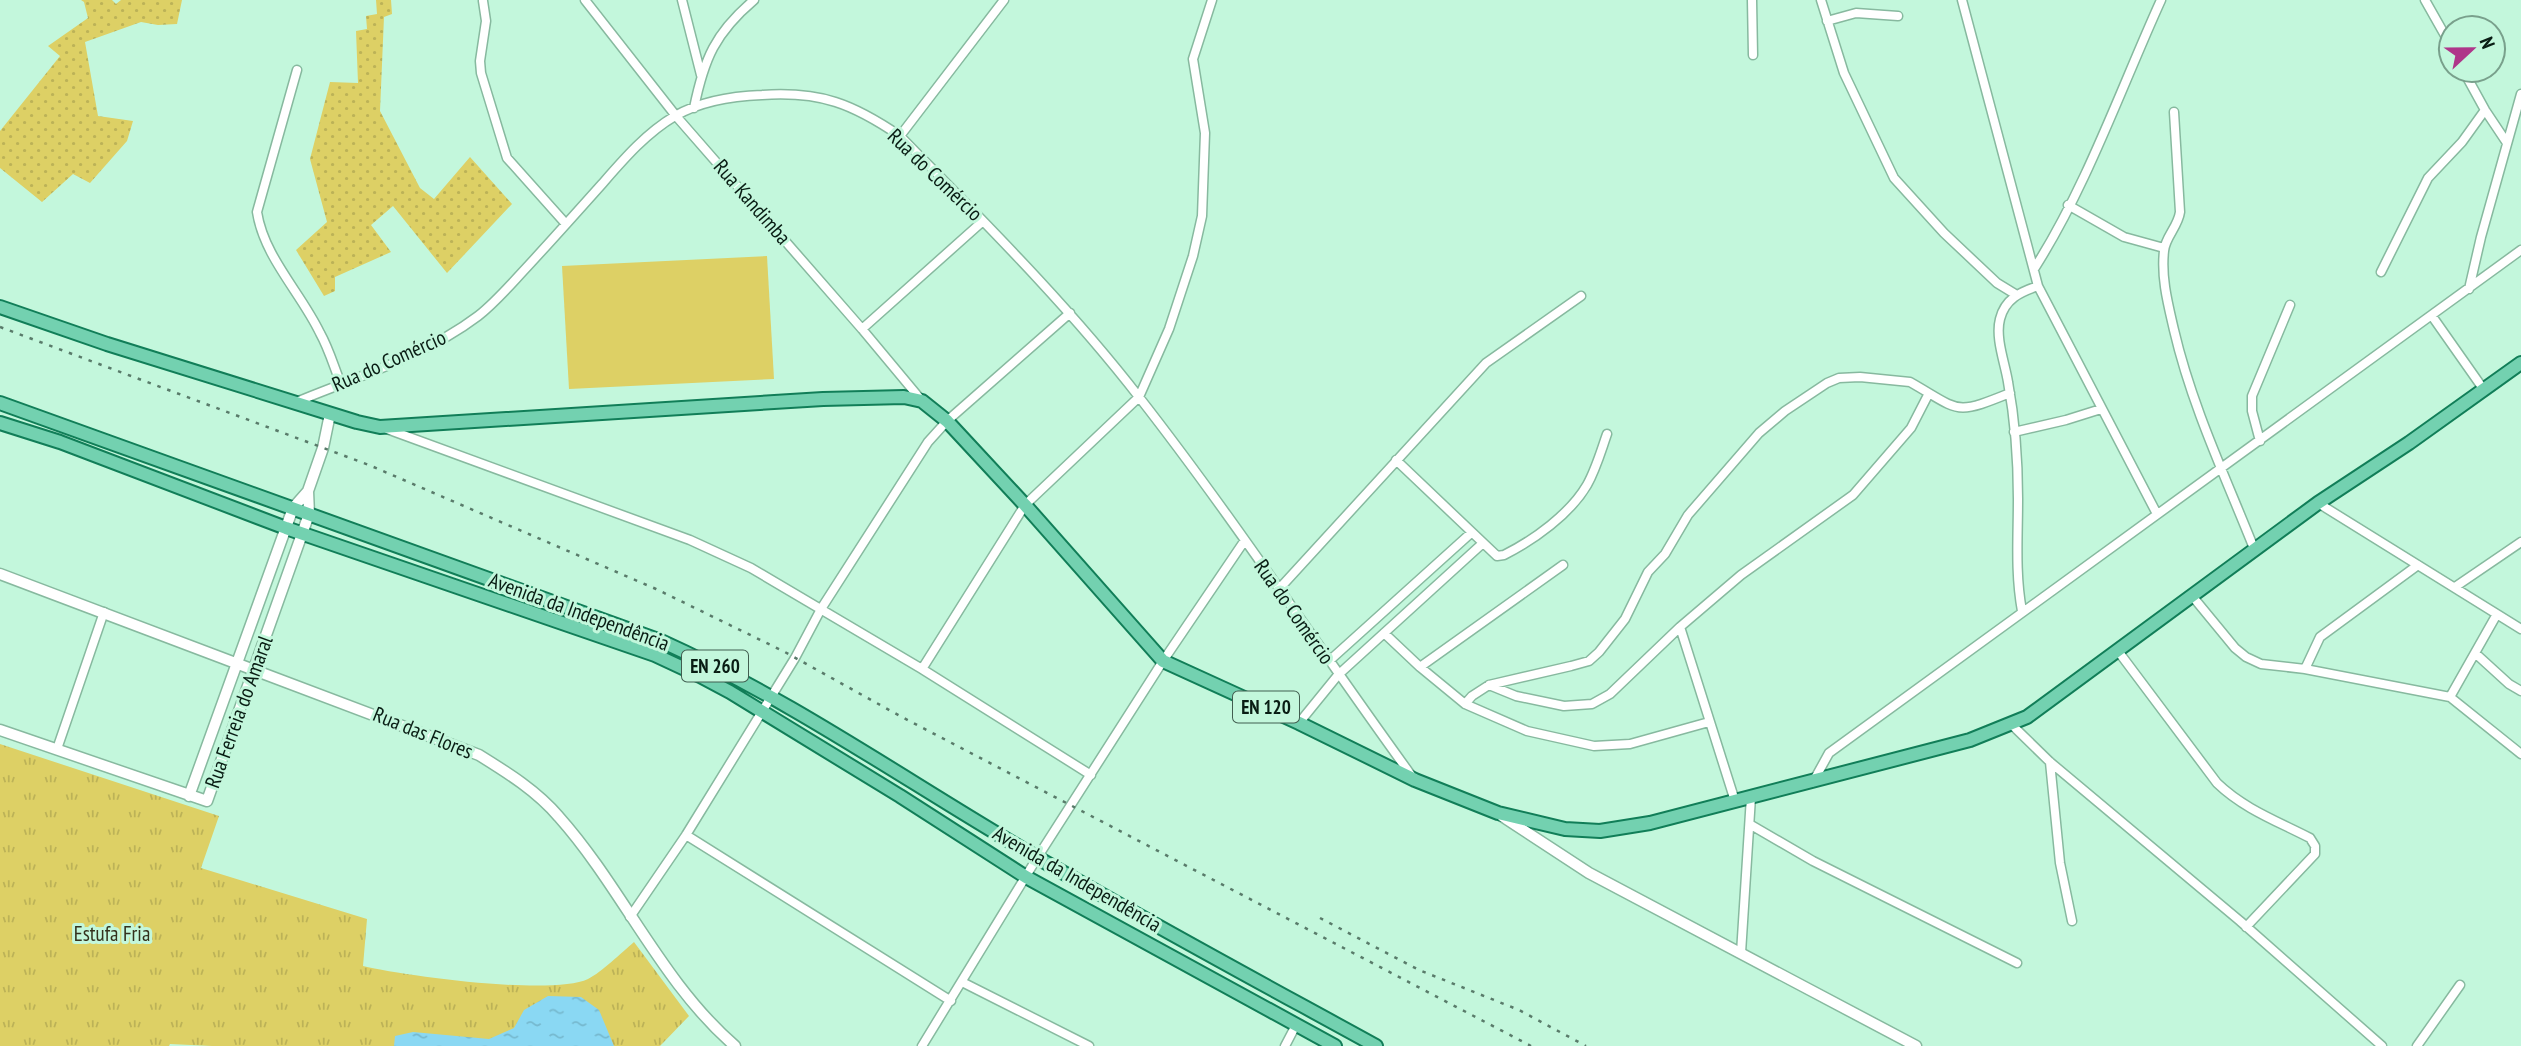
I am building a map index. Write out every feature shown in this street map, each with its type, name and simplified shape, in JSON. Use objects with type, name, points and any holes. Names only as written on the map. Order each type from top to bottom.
[{"type":"main road","points":[[0,307],[107,344],[330,414],[380,427],[823,399],[904,397],[922,401]]},
{"type":"main road","name":"EN 120","points":[[922,401],[947,421],[1025,505],[1163,661],[1415,780],[1498,813],[1565,829],[1600,831],[1650,823],[1813,782],[1970,740],[2012,724],[2043,707],[2319,503],[2521,363]]},
{"type":"main road","name":"Avenida da Independência","points":[[0,403],[661,641],[771,696],[1037,858],[1376,1046]]},
{"type":"main road","name":"Avenida da Independência","points":[[0,423],[60,442],[302,534],[655,655],[700,676],[762,712],[1026,877],[1335,1046]]},
{"type":"main road","points":[[60,442],[66,426]]},
{"type":"main road","points":[[172,485],[180,468]]},
{"type":"main road","points":[[900,796],[909,779]]},
{"type":"main road","points":[[1138,940],[1149,920]]},
{"type":"main road","points":[[1155,949],[1166,929]]},
{"type":"street","name":"Rua Kandimba","points":[[585,0],[676,116],[922,401]]},
{"type":"street","points":[[682,0],[701,75]]},
{"type":"street","points":[[694,108],[701,75],[718,37],[732,18],[754,0]]},
{"type":"street","points":[[900,136],[1004,0]]},
{"type":"street","points":[[922,669],[1025,505],[1139,397],[1169,329],[1193,256],[1202,216],[1205,133],[1193,59],[1212,0]]},
{"type":"street","points":[[1752,0],[1753,55]]},
{"type":"street","points":[[1821,0],[1844,73],[1894,177],[1944,233],[1997,283],[2015,294]]},
{"type":"street","points":[[1962,0],[2038,286],[2157,514]]},
{"type":"street","points":[[2034,269],[2105,130],[2161,0]]},
{"type":"street","points":[[2425,0],[2437,21]]},
{"type":"street","points":[[483,1],[486,22],[480,61],[481,74],[507,158],[566,224]]},
{"type":"street","points":[[1827,21],[1857,13],[1899,16]]},
{"type":"street","points":[[297,71],[257,212],[259,227],[321,334],[341,384]]},
{"type":"street","points":[[2471,84],[2507,142]]},
{"type":"street","points":[[2469,289],[2521,94]]},
{"type":"street","name":"Rua do Comércio","points":[[295,402],[420,350],[450,335],[479,315],[639,145],[676,116],[722,99],[746,96],[803,95],[834,100],[854,107],[900,136],[1070,313],[1139,397],[1415,780]]},
{"type":"street","points":[[2381,272],[2428,178],[2462,142],[2485,110]]},
{"type":"street","points":[[2174,112],[2180,212],[2164,248],[2164,287],[2179,352],[2196,407],[2255,551]]},
{"type":"street","points":[[2068,205],[2124,237],[2164,248]]},
{"type":"street","points":[[862,329],[984,221]]},
{"type":"street","points":[[1813,782],[1829,753],[2521,250]]},
{"type":"street","points":[[2022,611],[2017,563],[2018,471],[2010,393],[1998,331],[2005,305],[2015,294],[2038,286]]},
{"type":"street","points":[[1279,589],[1486,363],[1581,296]]},
{"type":"street","points":[[2260,441],[2252,411],[2252,396],[2290,305]]},
{"type":"street","points":[[630,917],[686,835],[795,658],[821,609],[928,442],[947,421],[1070,313]]},
{"type":"street","points":[[2432,316],[2484,390]]},
{"type":"street","points":[[1465,705],[1472,696],[1489,685],[1588,661],[1599,652],[1625,619],[1648,572],[1665,554],[1699,500],[1771,422],[1827,383],[1839,378],[1860,377],[1902,380],[1958,409],[1976,407],[2010,393]]},
{"type":"street","points":[[1489,685],[1516,696],[1564,706],[1592,704],[1610,694],[1680,627],[1741,575],[1853,495],[1911,428],[1928,395]]},
{"type":"street","points":[[2014,432],[2101,409]]},
{"type":"street","name":"Rua Ferreia do Amaral","points":[[308,491],[293,508],[189,796],[206,801],[309,513],[308,491],[323,448],[330,414]]},
{"type":"street","points":[[380,427],[690,540],[751,568],[922,669],[1091,775]]},
{"type":"street","points":[[1396,460],[1497,556],[1504,555],[1544,529],[1568,509],[1586,487],[1607,434]]},
{"type":"street","points":[[2319,503],[2521,628]]},
{"type":"street","points":[[1329,661],[1471,533]]},
{"type":"street","points":[[922,1046],[1037,858],[1244,540]]},
{"type":"street","points":[[2455,587],[2521,542]]},
{"type":"street","points":[[1299,723],[1338,675],[1483,543]]},
{"type":"street","points":[[1420,667],[1563,565]]},
{"type":"street","points":[[2305,669],[2320,637],[2418,565]]},
{"type":"street","name":"Rua das Flores","points":[[0,574],[480,755],[527,785],[559,816],[595,863],[690,1000],[735,1046]]},
{"type":"street","points":[[2193,597],[2235,648],[2246,657],[2261,664],[2305,669],[2450,697],[2521,754]]},
{"type":"street","points":[[57,749],[104,612]]},
{"type":"street","points":[[2450,697],[2497,614]]},
{"type":"street","points":[[1680,627],[1735,801]]},
{"type":"street","points":[[1384,633],[1465,705],[1527,731],[1594,746],[1630,744],[1709,722]]},
{"type":"street","points":[[2118,651],[2217,783],[2251,810],[2310,838],[2315,846],[2315,854],[2246,927]]},
{"type":"street","points":[[2475,653],[2509,684],[2521,691]]},
{"type":"street","points":[[2012,724],[2050,762],[2382,1046]]},
{"type":"street","points":[[0,730],[189,796]]},
{"type":"street","points":[[2050,762],[2060,863],[2072,921]]},
{"type":"street","points":[[1741,953],[1751,797]]},
{"type":"street","points":[[1498,813],[1589,873],[1916,1046]]},
{"type":"street","points":[[1751,825],[1813,861],[2017,963]]},
{"type":"street","points":[[686,835],[951,1001]]},
{"type":"street","points":[[962,982],[1089,1046]]},
{"type":"street","points":[[2417,1046],[2460,985]]},
{"type":"street","points":[[1285,1046],[1296,1026]]},
{"type":"green space","points":[[81,0],[112,0],[116,4],[121,0],[182,0],[177,24],[141,22],[85,42],[98,116],[133,121],[127,141],[90,183],[73,174],[42,202],[0,168],[0,131],[60,56],[48,46],[88,18]]},
{"type":"green space","points":[[376,0],[391,0],[392,14],[384,17],[380,111],[420,188],[434,199],[470,157],[512,204],[447,273],[393,206],[371,225],[391,252],[335,277],[335,291],[324,296],[296,250],[327,222],[310,159],[330,82],[358,83],[356,31],[367,29],[366,16],[377,14]]},
{"type":"green space","points":[[767,256],[774,379],[569,389],[562,266]]},
{"type":"green space","name":"Estufa Fria","points":[[0,744],[219,816],[201,868],[367,919],[363,966],[478,983],[544,986],[570,984],[593,976],[634,942],[689,1016],[660,1046],[0,1046]]},
{"type":"water","points":[[548,996],[581,997],[599,1010],[614,1046],[394,1046],[395,1036],[413,1032],[489,1039],[514,1028],[524,1010]]},
{"type":"railway","points":[[0,327],[369,465],[656,589],[783,651],[900,716],[1531,1046]]},
{"type":"railway","points":[[1320,918],[1419,970],[1519,1010],[1586,1046]]}]
